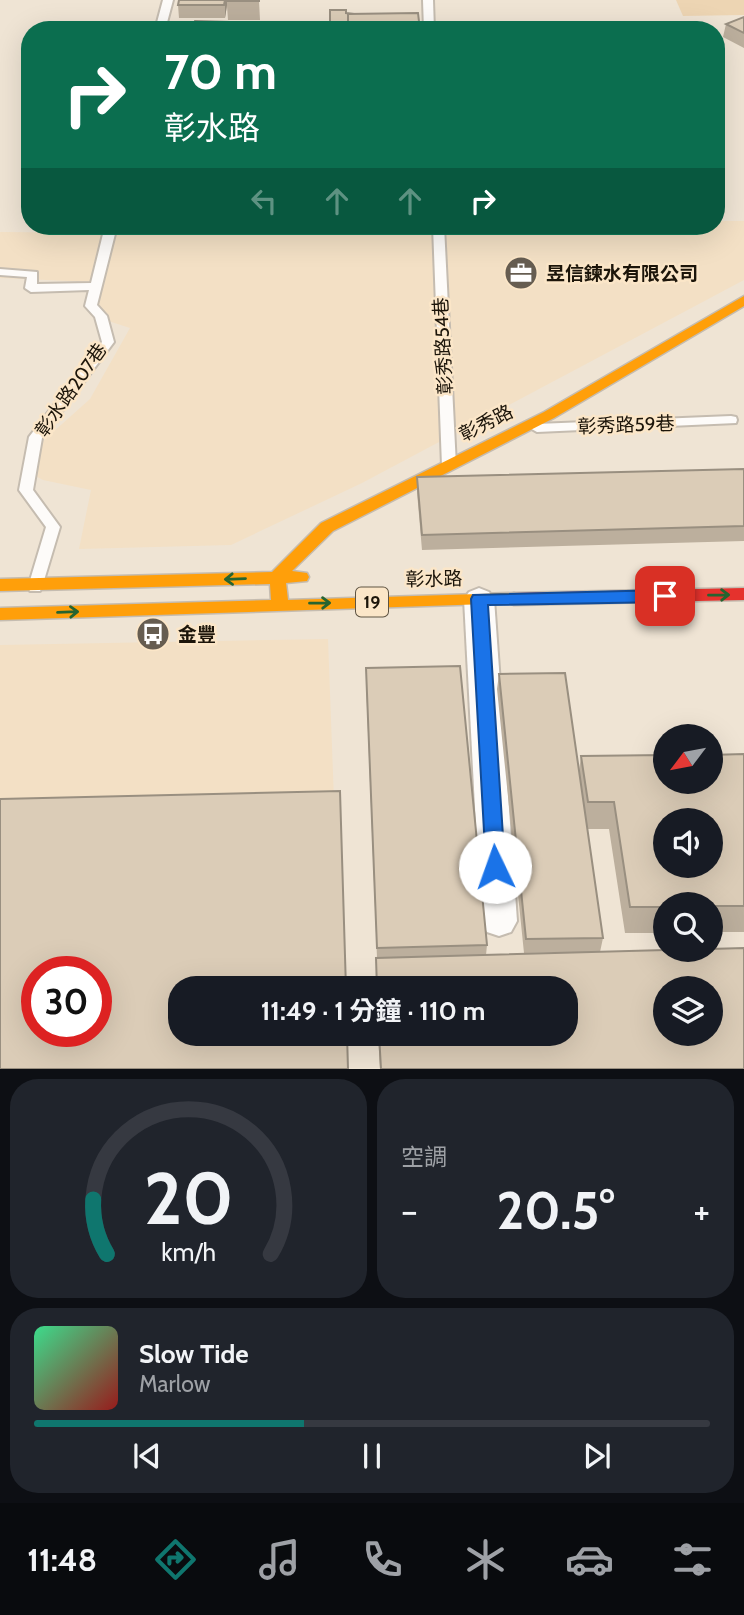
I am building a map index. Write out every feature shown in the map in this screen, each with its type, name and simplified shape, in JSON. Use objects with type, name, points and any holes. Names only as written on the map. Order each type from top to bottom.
[{"type":"main road","name":"彰秀路","points":[[277,577],[327,527],[522,429],[744,300]]},
{"type":"main road","points":[[0,585],[318,576]]},
{"type":"main road","points":[[277,577],[279,604]]},
{"type":"main road","name":"彰水路","points":[[0,614],[279,604],[744,594]]},
{"type":"street","points":[[479,599],[499,921]]},
{"type":"lane","points":[[162,21],[168,0]]},
{"type":"lane","points":[[428,0],[429,21]]},
{"type":"lane","name":"彰水路207巷","points":[[32,613],[35,585],[53,527],[26,490],[36,437],[108,342],[101,316],[91,306],[109,235]]},
{"type":"lane","name":"彰秀路54巷","points":[[438,235],[449,466]]},
{"type":"lane","points":[[0,272],[33,274],[31,288],[96,286]]},
{"type":"lane","name":"彰秀路59巷","points":[[522,429],[731,421]]},
{"type":"shaded area","points":[[676,0],[744,0],[744,15],[683,16]]},
{"type":"shaded area","points":[[725,221],[744,221],[744,280],[362,483],[231,545],[79,549],[91,490],[43,480],[28,472],[24,458],[90,399],[130,328],[90,315],[93,282],[0,278],[0,232],[21,232],[21,235],[725,235]]},
{"type":"shaded area","points":[[328,639],[341,976],[168,976],[168,1036],[0,1069],[0,645]]},
{"type":"building","points":[[179,0],[225,0],[224,5],[178,5]]},
{"type":"building","points":[[259,0],[259,1],[227,1]]},
{"type":"building","points":[[330,10],[346,10],[346,13],[354,14],[348,14],[348,21],[330,21]]},
{"type":"building","points":[[418,13],[419,21],[348,21],[348,14]]},
{"type":"building","points":[[744,17],[744,33],[726,24]]},
{"type":"building","points":[[744,469],[744,526],[422,535],[417,477]]},
{"type":"building","points":[[460,666],[487,945],[377,948],[366,668]]},
{"type":"building","points":[[565,673],[603,938],[526,939],[499,674]]},
{"type":"building","points":[[744,754],[744,906],[723,906],[723,892],[653,892],[653,907],[630,907],[614,802],[588,802],[581,756],[653,755],[653,794],[723,794],[723,755]]},
{"type":"building","points":[[340,791],[346,976],[168,976],[168,1046],[347,1046],[348,1069],[0,1069],[0,799]]},
{"type":"building","points":[[744,948],[744,1069],[381,1069],[380,1046],[578,1046],[578,976],[377,976],[376,958],[653,950],[653,962],[723,962],[723,949]]},
{"type":"traffic: slow","points":[[280,604],[277,577],[327,527],[549,415],[744,300]]},
{"type":"traffic: slow","points":[[0,585],[301,577]]},
{"type":"traffic: slow","points":[[0,614],[514,599]]},
{"type":"traffic: jam","points":[[514,599],[744,594]]},
{"type":"place","name":"昱信鍊水有限公司","points":[[521,273]]},
{"type":"place","name":"金豐","points":[[153,634]]},
{"type":"route","points":[[495,867],[479,599],[665,596]]}]
